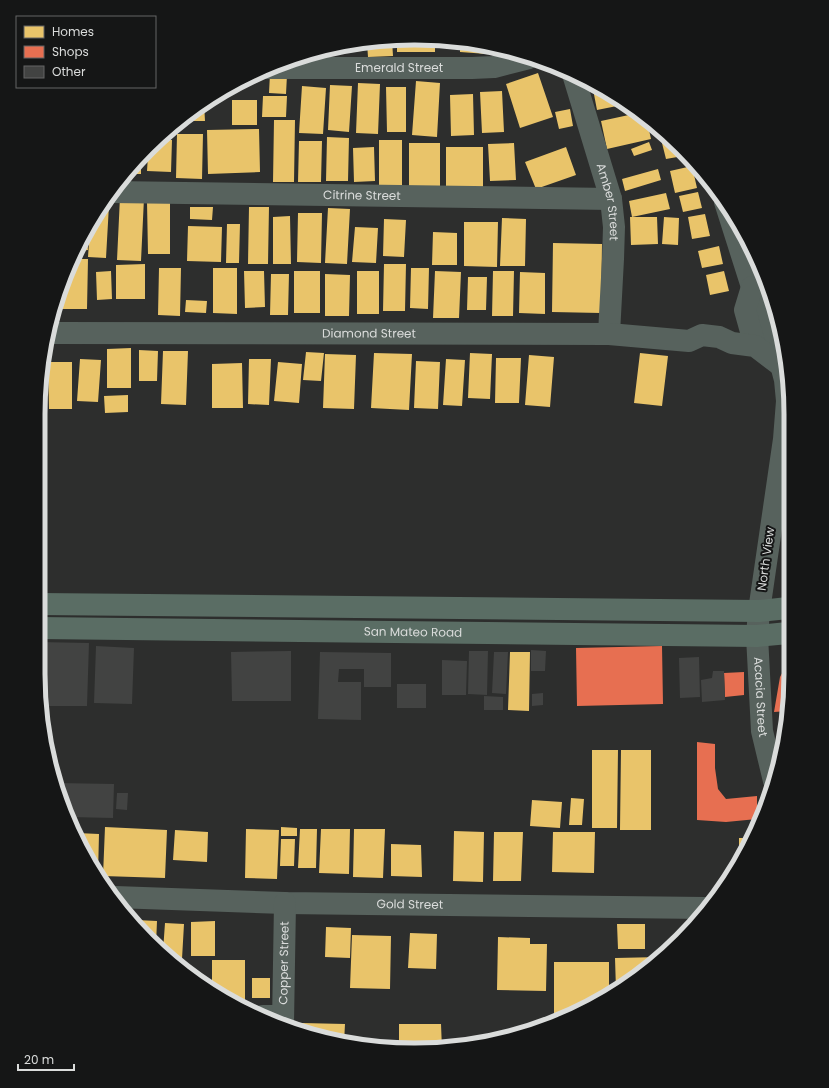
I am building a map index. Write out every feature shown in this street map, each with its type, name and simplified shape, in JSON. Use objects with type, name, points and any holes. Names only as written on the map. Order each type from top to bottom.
[{"type":"main road","name":"San Mateo Road","points":[[45,604],[759,611],[784,608]]},
{"type":"main road","name":"San Mateo Road","points":[[45,628],[757,636],[784,633]]},
{"type":"street","name":"Emerald Street","points":[[287,68],[472,68],[494,67],[519,61]]},
{"type":"street","name":"Amber Street","points":[[575,82],[611,199],[614,227],[609,334]]},
{"type":"street","name":"Citrine Street","points":[[119,192],[611,199]]},
{"type":"street","points":[[734,230],[752,287],[746,310],[755,346]]},
{"type":"street","name":"North View","points":[[752,287],[765,304],[781,368]]},
{"type":"street","name":"Diamond Street","points":[[54,333],[609,334],[689,341],[701,349],[717,351],[732,343],[755,346],[780,364]]},
{"type":"street","name":"North View","points":[[759,611],[784,436]]},
{"type":"street","name":"Acacia Street","points":[[759,611],[757,636],[762,731],[771,769]]},
{"type":"street","name":"Gold Street","points":[[120,897],[285,903],[700,908]]},
{"type":"street","name":"Copper Street","points":[[277,1016],[285,903]]},
{"type":"building: Homes","points":[[392,46],[393,56],[368,57],[367,48]]},
{"type":"building: Homes","points":[[397,46],[435,46],[435,52],[397,52]]},
{"type":"building: Homes","points":[[460,48],[487,52],[487,54],[460,52]]},
{"type":"building: Homes","points":[[362,49],[362,51],[342,52]]},
{"type":"building: Homes","points":[[538,73],[553,117],[520,128],[506,84]]},
{"type":"building: Homes","points":[[270,74],[287,75],[286,94],[269,93]]},
{"type":"building: Homes","points":[[416,81],[440,83],[437,137],[412,135]]},
{"type":"building: Homes","points":[[358,83],[380,84],[378,134],[356,133]]},
{"type":"building: Homes","points":[[330,85],[352,86],[349,132],[328,130]]},
{"type":"building: Homes","points":[[302,86],[326,88],[323,134],[299,133]]},
{"type":"building: Homes","points":[[386,87],[406,87],[406,132],[387,132]]},
{"type":"building: Homes","points":[[502,91],[504,132],[482,133],[480,92]]},
{"type":"building: Homes","points":[[594,92],[618,106],[597,110]]},
{"type":"building: Homes","points":[[473,94],[474,135],[451,136],[450,95]]},
{"type":"building: Homes","points":[[263,96],[287,96],[286,117],[262,117]]},
{"type":"building: Homes","points":[[232,100],[257,100],[257,125],[232,125]]},
{"type":"building: Homes","points":[[570,109],[573,126],[559,129],[555,112]]},
{"type":"building: Homes","points":[[204,110],[205,121],[190,121]]},
{"type":"building: Homes","points":[[630,115],[649,129],[651,139],[607,149],[601,121]]},
{"type":"building: Homes","points":[[274,120],[295,120],[294,182],[273,182]]},
{"type":"building: Homes","points":[[259,129],[260,172],[208,174],[207,130]]},
{"type":"building: Homes","points":[[177,134],[203,134],[202,179],[176,178]]},
{"type":"building: Homes","points":[[327,137],[349,138],[348,181],[326,181]]},
{"type":"building: Homes","points":[[168,140],[172,140],[171,172],[147,171],[148,159]]},
{"type":"building: Homes","points":[[379,140],[402,140],[402,186],[379,186]]},
{"type":"building: Homes","points":[[299,141],[322,141],[321,182],[298,182]]},
{"type":"building: Homes","points":[[649,142],[652,150],[634,156],[631,149]]},
{"type":"building: Homes","points":[[409,143],[440,143],[440,188],[409,188]]},
{"type":"building: Homes","points":[[514,143],[516,180],[490,181],[488,144]]},
{"type":"building: Homes","points":[[662,143],[664,143],[679,157],[666,159]]},
{"type":"building: Homes","points":[[374,147],[375,181],[354,182],[353,148]]},
{"type":"building: Homes","points":[[446,147],[483,147],[483,187],[446,187]]},
{"type":"building: Homes","points":[[566,147],[576,175],[536,189],[525,162]]},
{"type":"building: Homes","points":[[141,166],[141,174],[134,174]]},
{"type":"building: Homes","points":[[688,167],[694,173],[697,188],[675,193],[670,171]]},
{"type":"building: Homes","points":[[658,169],[661,180],[625,191],[622,179]]},
{"type":"building: Homes","points":[[698,192],[702,208],[683,212],[679,196]]},
{"type":"building: Homes","points":[[666,193],[670,209],[632,217],[629,201]]},
{"type":"building: Homes","points":[[120,197],[144,198],[141,261],[117,260]]},
{"type":"building: Homes","points":[[147,202],[170,202],[170,254],[148,254]]},
{"type":"building: Homes","points":[[109,206],[106,258],[88,257],[89,240]]},
{"type":"building: Homes","points":[[190,207],[213,207],[212,220],[190,219]]},
{"type":"building: Homes","points":[[249,207],[269,207],[268,264],[248,264]]},
{"type":"building: Homes","points":[[328,208],[350,209],[347,264],[325,263]]},
{"type":"building: Homes","points":[[298,213],[322,213],[321,263],[297,262]]},
{"type":"building: Homes","points":[[705,214],[710,236],[692,239],[688,217]]},
{"type":"building: Homes","points":[[290,216],[291,264],[273,264],[273,217]]},
{"type":"building: Homes","points":[[630,217],[657,217],[658,244],[631,245]]},
{"type":"building: Homes","points":[[664,217],[679,218],[678,245],[662,244]]},
{"type":"building: Homes","points":[[502,218],[526,219],[525,266],[500,266]]},
{"type":"building: Homes","points":[[384,219],[406,220],[404,257],[383,256]]},
{"type":"building: Homes","points":[[464,222],[498,222],[497,267],[464,266]]},
{"type":"building: Homes","points":[[227,224],[240,224],[239,263],[226,263]]},
{"type":"building: Homes","points":[[188,226],[222,227],[221,262],[187,261]]},
{"type":"building: Homes","points":[[355,227],[378,228],[376,263],[352,262]]},
{"type":"building: Homes","points":[[433,232],[457,233],[457,265],[432,265]]},
{"type":"building: Homes","points":[[88,243],[88,250],[83,250]]},
{"type":"building: Homes","points":[[553,243],[602,244],[601,313],[552,312]]},
{"type":"building: Homes","points":[[719,246],[723,264],[702,268],[698,251]]},
{"type":"building: Homes","points":[[79,259],[88,259],[87,309],[61,309]]},
{"type":"building: Homes","points":[[145,264],[145,299],[116,299],[116,265]]},
{"type":"building: Homes","points":[[384,264],[406,264],[405,311],[383,311]]},
{"type":"building: Homes","points":[[159,268],[181,268],[180,316],[158,315]]},
{"type":"building: Homes","points":[[213,268],[237,268],[237,314],[213,313]]},
{"type":"building: Homes","points":[[411,268],[429,268],[428,309],[410,308]]},
{"type":"building: Homes","points":[[111,271],[112,299],[97,300],[96,272]]},
{"type":"building: Homes","points":[[244,271],[264,271],[265,307],[245,308]]},
{"type":"building: Homes","points":[[294,271],[320,271],[320,313],[294,313]]},
{"type":"building: Homes","points":[[357,271],[379,271],[379,314],[357,314]]},
{"type":"building: Homes","points":[[435,271],[461,272],[459,318],[433,318]]},
{"type":"building: Homes","points":[[493,271],[514,271],[513,316],[492,316]]},
{"type":"building: Homes","points":[[724,271],[729,291],[710,295],[706,275]]},
{"type":"building: Homes","points":[[520,272],[545,273],[545,314],[519,313]]},
{"type":"building: Homes","points":[[271,274],[289,274],[288,315],[270,315]]},
{"type":"building: Homes","points":[[325,274],[350,275],[349,316],[325,316]]},
{"type":"building: Homes","points":[[468,277],[487,277],[486,310],[467,310]]},
{"type":"building: Homes","points":[[186,300],[207,301],[206,313],[185,312]]},
{"type":"building: Homes","points":[[131,348],[131,388],[107,388],[107,349]]},
{"type":"building: Homes","points":[[139,350],[158,351],[157,381],[139,381]]},
{"type":"building: Homes","points":[[163,351],[188,351],[186,405],[161,404]]},
{"type":"building: Homes","points":[[306,352],[324,353],[321,381],[303,380]]},
{"type":"building: Homes","points":[[374,353],[412,354],[409,410],[371,408]]},
{"type":"building: Homes","points":[[470,353],[492,354],[490,399],[468,398]]},
{"type":"building: Homes","points":[[640,353],[668,356],[662,406],[634,403]]},
{"type":"building: Homes","points":[[325,354],[356,355],[354,409],[323,408]]},
{"type":"building: Homes","points":[[529,355],[554,357],[550,407],[525,405]]},
{"type":"building: Homes","points":[[496,358],[521,358],[519,403],[495,403]]},
{"type":"building: Homes","points":[[80,359],[101,360],[98,402],[77,401]]},
{"type":"building: Homes","points":[[249,359],[271,359],[269,405],[248,404]]},
{"type":"building: Homes","points":[[446,359],[465,360],[462,406],[443,405]]},
{"type":"building: Homes","points":[[416,361],[440,362],[438,409],[414,408]]},
{"type":"building: Homes","points":[[49,362],[72,362],[72,409],[49,409]]},
{"type":"building: Homes","points":[[278,362],[302,364],[299,403],[274,401]]},
{"type":"building: Homes","points":[[242,363],[243,408],[212,408],[212,364]]},
{"type":"building: Homes","points":[[128,395],[128,412],[105,413],[104,396]]},
{"type":"building: Homes","points":[[510,652],[530,652],[529,711],[508,710]]},
{"type":"building: Homes","points":[[592,750],[618,750],[617,828],[592,828]]},
{"type":"building: Homes","points":[[621,750],[651,750],[651,830],[620,830]]},
{"type":"building: Homes","points":[[571,798],[584,799],[582,825],[569,825]]},
{"type":"building: Homes","points":[[532,800],[562,802],[560,828],[530,826]]},
{"type":"building: Homes","points":[[105,827],[167,830],[165,878],[105,876],[103,872]]},
{"type":"building: Homes","points":[[281,827],[297,828],[297,836],[281,836]]},
{"type":"building: Homes","points":[[246,829],[279,830],[277,879],[245,878]]},
{"type":"building: Homes","points":[[300,829],[317,829],[316,868],[298,868]]},
{"type":"building: Homes","points":[[321,829],[350,829],[349,874],[319,873]]},
{"type":"building: Homes","points":[[354,829],[385,829],[383,878],[353,877]]},
{"type":"building: Homes","points":[[175,830],[208,832],[207,862],[173,860]]},
{"type":"building: Homes","points":[[454,831],[484,832],[483,882],[453,881]]},
{"type":"building: Homes","points":[[494,832],[523,832],[521,881],[493,881]]},
{"type":"building: Homes","points":[[553,832],[595,832],[594,873],[552,872]]},
{"type":"building: Homes","points":[[81,833],[99,834],[98,864]]},
{"type":"building: Homes","points":[[739,838],[745,838],[739,849]]},
{"type":"building: Homes","points":[[281,839],[295,839],[294,866],[280,866]]},
{"type":"building: Homes","points":[[391,844],[421,845],[422,877],[391,876]]},
{"type":"building: Homes","points":[[140,920],[157,921],[156,938]]},
{"type":"building: Homes","points":[[215,921],[215,956],[191,956],[191,922]]},
{"type":"building: Homes","points":[[165,923],[184,924],[182,959],[163,944]]},
{"type":"building: Homes","points":[[617,924],[645,924],[645,949],[618,949]]},
{"type":"building: Homes","points":[[326,927],[351,928],[350,958],[325,957]]},
{"type":"building: Homes","points":[[410,933],[437,934],[436,969],[408,968]]},
{"type":"building: Homes","points":[[352,935],[391,936],[390,989],[350,988]]},
{"type":"building: Homes","points":[[498,937],[530,938],[530,944],[547,944],[546,991],[497,990]]},
{"type":"building: Homes","points":[[651,957],[616,983],[615,958]]},
{"type":"building: Homes","points":[[212,960],[245,960],[245,1000],[242,1000],[212,983]]},
{"type":"building: Homes","points":[[554,962],[609,962],[609,987],[578,1005],[554,1016]]},
{"type":"building: Homes","points":[[252,978],[270,978],[270,998],[252,998]]},
{"type":"building: Homes","points":[[302,1023],[345,1024],[344,1036],[319,1030],[302,1025]]},
{"type":"building: Homes","points":[[399,1024],[441,1024],[442,1042],[399,1042]]},
{"type":"building: Shops","points":[[662,646],[663,704],[577,706],[576,648]]},
{"type":"building: Shops","points":[[784,670],[782,711],[774,712],[780,677]]},
{"type":"building: Shops","points":[[744,672],[744,695],[725,697],[724,673]]},
{"type":"building: Shops","points":[[697,742],[715,744],[715,768],[718,789],[726,799],[757,796],[757,812],[754,819],[726,822],[697,820]]},
{"type":"building: Other","points":[[45,642],[89,643],[87,706],[47,706]]},
{"type":"building: Other","points":[[96,646],[134,648],[132,704],[94,703]]},
{"type":"building: Other","points":[[531,650],[546,651],[545,671],[531,671]]},
{"type":"building: Other","points":[[291,651],[291,701],[232,701],[231,652]]},
{"type":"building: Other","points":[[469,651],[488,651],[487,695],[468,694]]},
{"type":"building: Other","points":[[320,652],[391,653],[391,687],[364,687],[364,669],[339,669],[338,682],[361,682],[361,720],[318,719]]},
{"type":"building: Other","points":[[494,652],[508,652],[506,694],[492,693]]},
{"type":"building: Other","points":[[699,657],[700,697],[680,698],[679,658]]},
{"type":"building: Other","points":[[442,660],[467,661],[466,695],[442,695]]},
{"type":"building: Other","points":[[713,671],[724,671],[725,700],[702,702],[701,680],[712,678]]},
{"type":"building: Other","points":[[397,684],[426,684],[426,708],[397,708]]},
{"type":"building: Other","points":[[543,693],[543,705],[532,706],[532,694]]},
{"type":"building: Other","points":[[484,696],[503,697],[503,710],[484,710]]},
{"type":"building: Other","points":[[62,783],[114,784],[113,818],[74,817]]},
{"type":"building: Other","points":[[117,793],[128,793],[127,810],[116,809]]}]
